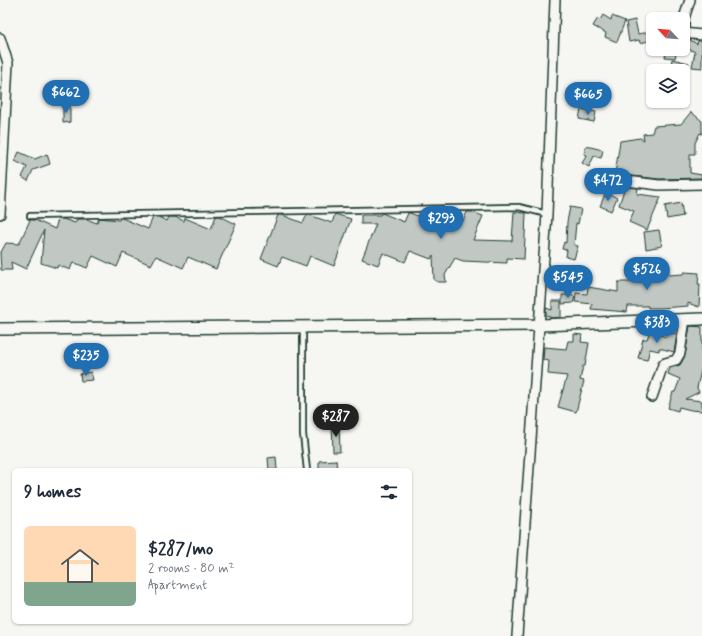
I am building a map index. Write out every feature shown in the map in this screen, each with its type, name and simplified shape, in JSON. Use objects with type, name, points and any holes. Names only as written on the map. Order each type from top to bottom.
[{"type":"street","points":[[517,636],[547,214],[555,0]]},
{"type":"street","points":[[686,12],[690,0]]},
{"type":"street","points":[[690,34],[702,35]]},
{"type":"street","points":[[0,38],[8,63],[0,214]]},
{"type":"street","points":[[602,178],[659,185],[702,184]]},
{"type":"street","points":[[652,396],[663,365],[676,360],[680,353],[685,319]]},
{"type":"street","points":[[0,329],[540,325],[702,319]]},
{"type":"lane","points":[[30,216],[519,207],[547,214]]},
{"type":"lane","points":[[303,327],[303,434],[307,468]]},
{"type":"building","points":[[603,15],[611,20],[612,16],[625,21],[617,42],[605,37],[606,33],[593,26],[598,18],[600,20]]},
{"type":"building","points":[[635,20],[638,34],[646,33],[646,42],[640,43],[639,40],[629,42],[626,22]]},
{"type":"building","points":[[690,40],[697,44],[698,41],[702,41],[702,68],[692,67],[695,52],[690,50]]},
{"type":"building","points":[[665,56],[676,56],[675,58]]},
{"type":"building","points":[[672,59],[689,63],[688,64],[671,64]]},
{"type":"building","points":[[70,106],[70,122],[63,123],[63,107]]},
{"type":"building","points":[[581,109],[596,112],[594,122],[579,119]]},
{"type":"building","points":[[691,112],[702,121],[702,134],[700,133],[695,143],[695,154],[690,154],[690,173],[702,175],[702,178],[659,179],[615,174],[620,141],[640,138],[644,140],[643,134],[652,133],[654,126],[681,124]]},
{"type":"building","points":[[586,146],[603,150],[601,158],[594,156],[589,167],[582,163],[587,155],[584,154]]},
{"type":"building","points":[[19,152],[35,159],[47,154],[50,164],[33,170],[28,181],[22,177],[27,167],[15,161]]},
{"type":"building","points":[[625,187],[638,188],[637,194],[661,197],[647,230],[629,222],[634,211],[619,205]]},
{"type":"building","points":[[606,192],[617,198],[611,211],[600,206]]},
{"type":"building","points":[[681,203],[683,216],[667,219],[665,206]]},
{"type":"building","points":[[570,207],[581,209],[578,224],[576,223],[574,245],[578,246],[574,259],[566,257],[567,250],[562,249],[564,242],[566,243],[567,222]]},
{"type":"building","points":[[438,212],[463,221],[467,212],[472,212],[483,216],[473,240],[512,241],[514,212],[526,213],[524,259],[507,258],[507,263],[463,261],[455,258],[445,275],[446,282],[438,282],[434,280],[433,255],[431,259],[410,251],[405,262],[383,253],[378,265],[362,259],[376,224],[361,224],[361,215],[380,215],[382,213],[404,222],[408,213],[410,213],[433,222]]},
{"type":"building","points":[[335,214],[351,219],[334,266],[310,256],[306,266],[282,257],[278,266],[261,259],[278,215],[282,215],[303,223],[307,215],[309,215],[332,223]]},
{"type":"building","points":[[216,216],[220,216],[236,224],[216,269],[188,257],[183,268],[156,256],[151,265],[123,253],[117,267],[93,256],[87,268],[73,262],[70,270],[58,265],[57,268],[41,263],[44,230],[26,269],[11,262],[12,270],[1,270],[0,254],[6,243],[19,244],[30,220],[35,220],[55,229],[58,219],[75,223],[77,219],[86,219],[97,223],[99,218],[119,220],[122,218],[148,229],[153,217],[158,217],[167,221],[169,217],[175,217],[184,221],[185,218],[211,229]]},
{"type":"building","points":[[659,230],[662,246],[646,249],[644,232]]},
{"type":"building","points":[[650,257],[651,264],[660,264],[660,268],[668,267],[669,275],[683,274],[684,272],[699,273],[699,307],[688,303],[688,306],[661,308],[648,308],[648,306],[628,306],[627,312],[591,309],[592,304],[575,302],[576,293],[587,294],[588,287],[618,292],[618,282],[641,282],[638,258]]},
{"type":"building","points":[[549,270],[556,270],[558,284],[548,285]]},
{"type":"building","points":[[562,295],[571,295],[575,297],[573,303],[562,304]]},
{"type":"building","points":[[552,301],[561,301],[561,317],[552,318],[546,315],[546,308],[552,310]]},
{"type":"building","points":[[690,326],[702,327],[702,366],[697,388],[699,392],[685,399],[702,401],[702,411],[679,407],[678,411],[668,408],[673,392],[675,392],[680,379],[668,374],[670,368],[680,365],[685,356]]},
{"type":"building","points":[[650,331],[666,337],[667,332],[677,334],[674,352],[659,348],[659,351],[650,349],[647,360],[638,358],[643,339],[647,339]]},
{"type":"building","points":[[574,334],[582,335],[581,342],[589,343],[585,366],[583,366],[580,380],[584,381],[576,412],[558,407],[567,376],[548,374],[549,361],[543,360],[544,347],[566,349],[568,341],[574,341]]},
{"type":"building","points":[[91,372],[93,380],[81,381],[80,374]]},
{"type":"building","points":[[332,423],[339,423],[340,452],[333,452]]},
{"type":"building","points":[[276,457],[277,468],[269,468],[268,458]]},
{"type":"building","points":[[336,460],[337,468],[319,468],[319,461]]}]
